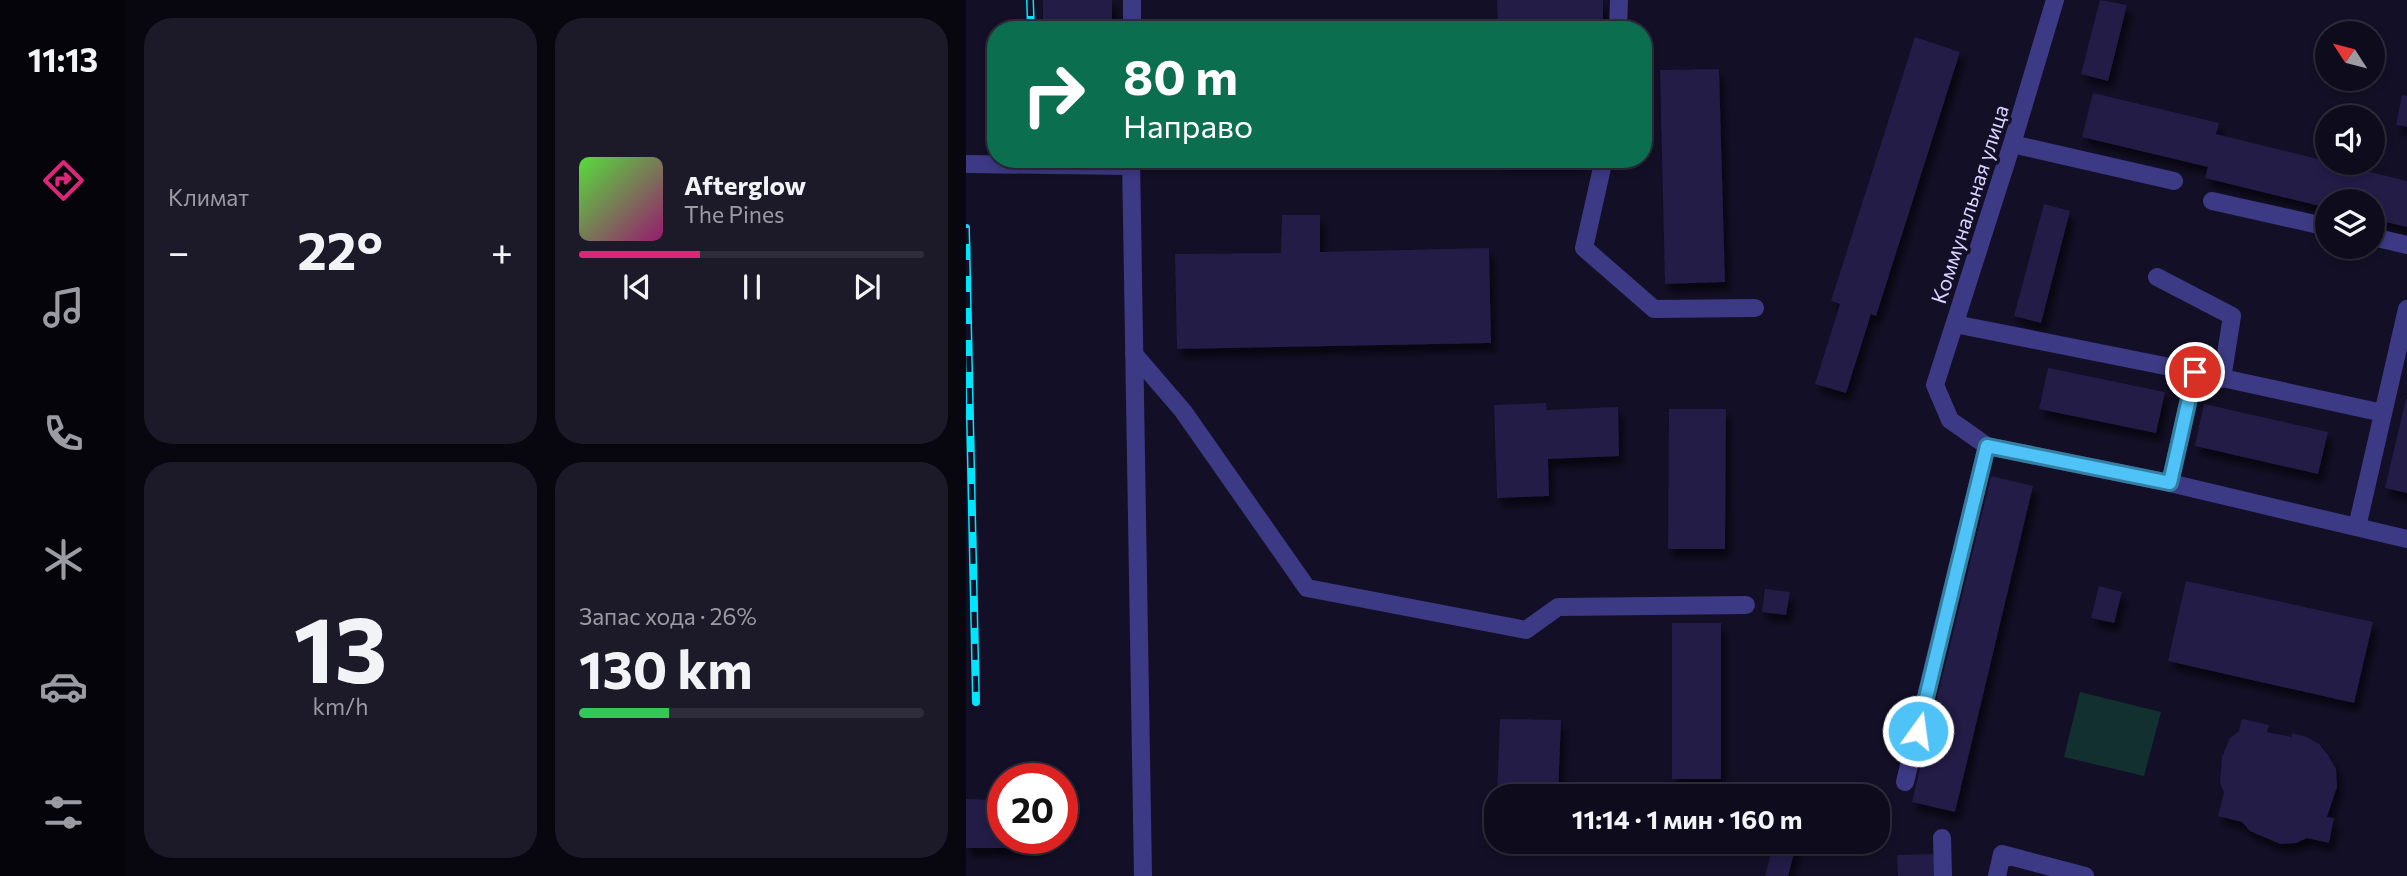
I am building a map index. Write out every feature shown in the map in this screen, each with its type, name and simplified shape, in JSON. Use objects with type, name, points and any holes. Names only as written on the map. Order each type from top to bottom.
[{"type":"street","points":[[1132,0],[1132,21]]},
{"type":"street","points":[[1618,21],[1619,0]]},
{"type":"street","name":"Коммунальная улица","points":[[1987,446],[1950,420],[1935,384],[2055,0]]},
{"type":"street","points":[[2012,144],[2174,181]]},
{"type":"street","points":[[966,164],[987,164]]},
{"type":"street","points":[[1131,168],[1143,876]]},
{"type":"street","points":[[1602,168],[1584,248],[1654,309],[1755,308]]},
{"type":"street","points":[[2212,201],[2315,224]]},
{"type":"street","points":[[2385,240],[2407,245]]},
{"type":"street","points":[[2157,277],[2232,316],[2222,379]]},
{"type":"street","points":[[2357,527],[2407,309]]},
{"type":"street","points":[[1955,324],[2383,413]]},
{"type":"street","points":[[1134,354],[1182,411],[1307,588],[1526,630],[1558,607],[1746,606]]},
{"type":"street","points":[[2170,483],[2195,372]]},
{"type":"street","points":[[1905,782],[1987,446],[2170,483],[2407,539]]},
{"type":"street","points":[[1942,838],[1943,876]]},
{"type":"street","points":[[1997,876],[2002,855],[2085,876]]},
{"type":"green space","points":[[2080,692],[2161,712],[2144,776],[2064,757]]},
{"type":"building","points":[[1043,0],[1112,0],[1112,21],[1043,21]]},
{"type":"building","points":[[1497,0],[1603,0],[1603,21],[1498,21]]},
{"type":"building","points":[[2100,0],[2127,5],[2108,81],[2081,74]]},
{"type":"building","points":[[1915,37],[1960,52],[1876,316],[1871,314],[1846,393],[1815,384],[1840,304],[1831,301]]},
{"type":"building","points":[[1719,69],[1725,282],[1665,284],[1660,70]]},
{"type":"building","points":[[2093,93],[2219,123],[2216,134],[2315,158],[2315,175],[2383,175],[2407,181],[2407,227],[2385,222],[2385,189],[2315,189],[2315,205],[2205,178],[2208,167],[2082,137]]},
{"type":"building","points":[[2402,95],[2407,96],[2407,127],[2396,125]]},
{"type":"building","points":[[2044,204],[2070,211],[2041,323],[2014,316]]},
{"type":"building","points":[[1282,215],[1320,215],[1320,252],[1489,248],[1491,343],[1177,349],[1175,254],[1281,253]]},
{"type":"building","points":[[2048,368],[2165,392],[2156,433],[2039,409]]},
{"type":"building","points":[[2407,399],[2407,493],[2385,488]]},
{"type":"building","points":[[1546,403],[1547,410],[1618,407],[1619,456],[1548,459],[1549,496],[1497,498],[1494,405]]},
{"type":"building","points":[[2204,404],[2328,432],[2318,474],[2195,446]]},
{"type":"building","points":[[1669,409],[1726,409],[1725,549],[1668,549]]},
{"type":"building","points":[[1991,476],[2033,486],[1955,812],[1912,802]]},
{"type":"building","points":[[2186,581],[2373,622],[2354,703],[2168,661]]},
{"type":"building","points":[[2099,586],[2122,592],[2114,623],[2091,618]]},
{"type":"building","points":[[1765,589],[1790,592],[1786,615],[1762,612]]},
{"type":"building","points":[[1672,623],[1721,623],[1721,779],[1672,779]]},
{"type":"building","points":[[1500,719],[1561,720],[1558,784],[1497,784]]},
{"type":"building","points":[[2242,719],[2269,725],[2267,732],[2292,737],[2292,733],[2307,737],[2319,744],[2328,755],[2336,769],[2337,787],[2327,817],[2334,818],[2329,843],[2307,838],[2296,843],[2280,844],[2250,831],[2242,822],[2218,816],[2224,793],[2220,782],[2222,757],[2230,738],[2239,731]]},
{"type":"building","points":[[966,799],[987,800],[987,848],[966,848]]},
{"type":"building","points":[[1771,854],[1794,854],[1788,876],[1765,876]]},
{"type":"building","points":[[1937,854],[1937,876],[1898,876],[1897,855]]},
{"type":"railway","points":[[1030,0],[1031,21]]},
{"type":"railway","points":[[966,228],[976,702]]},
{"type":"route","points":[[1918,731],[1987,446],[2170,483],[2195,372]]}]
